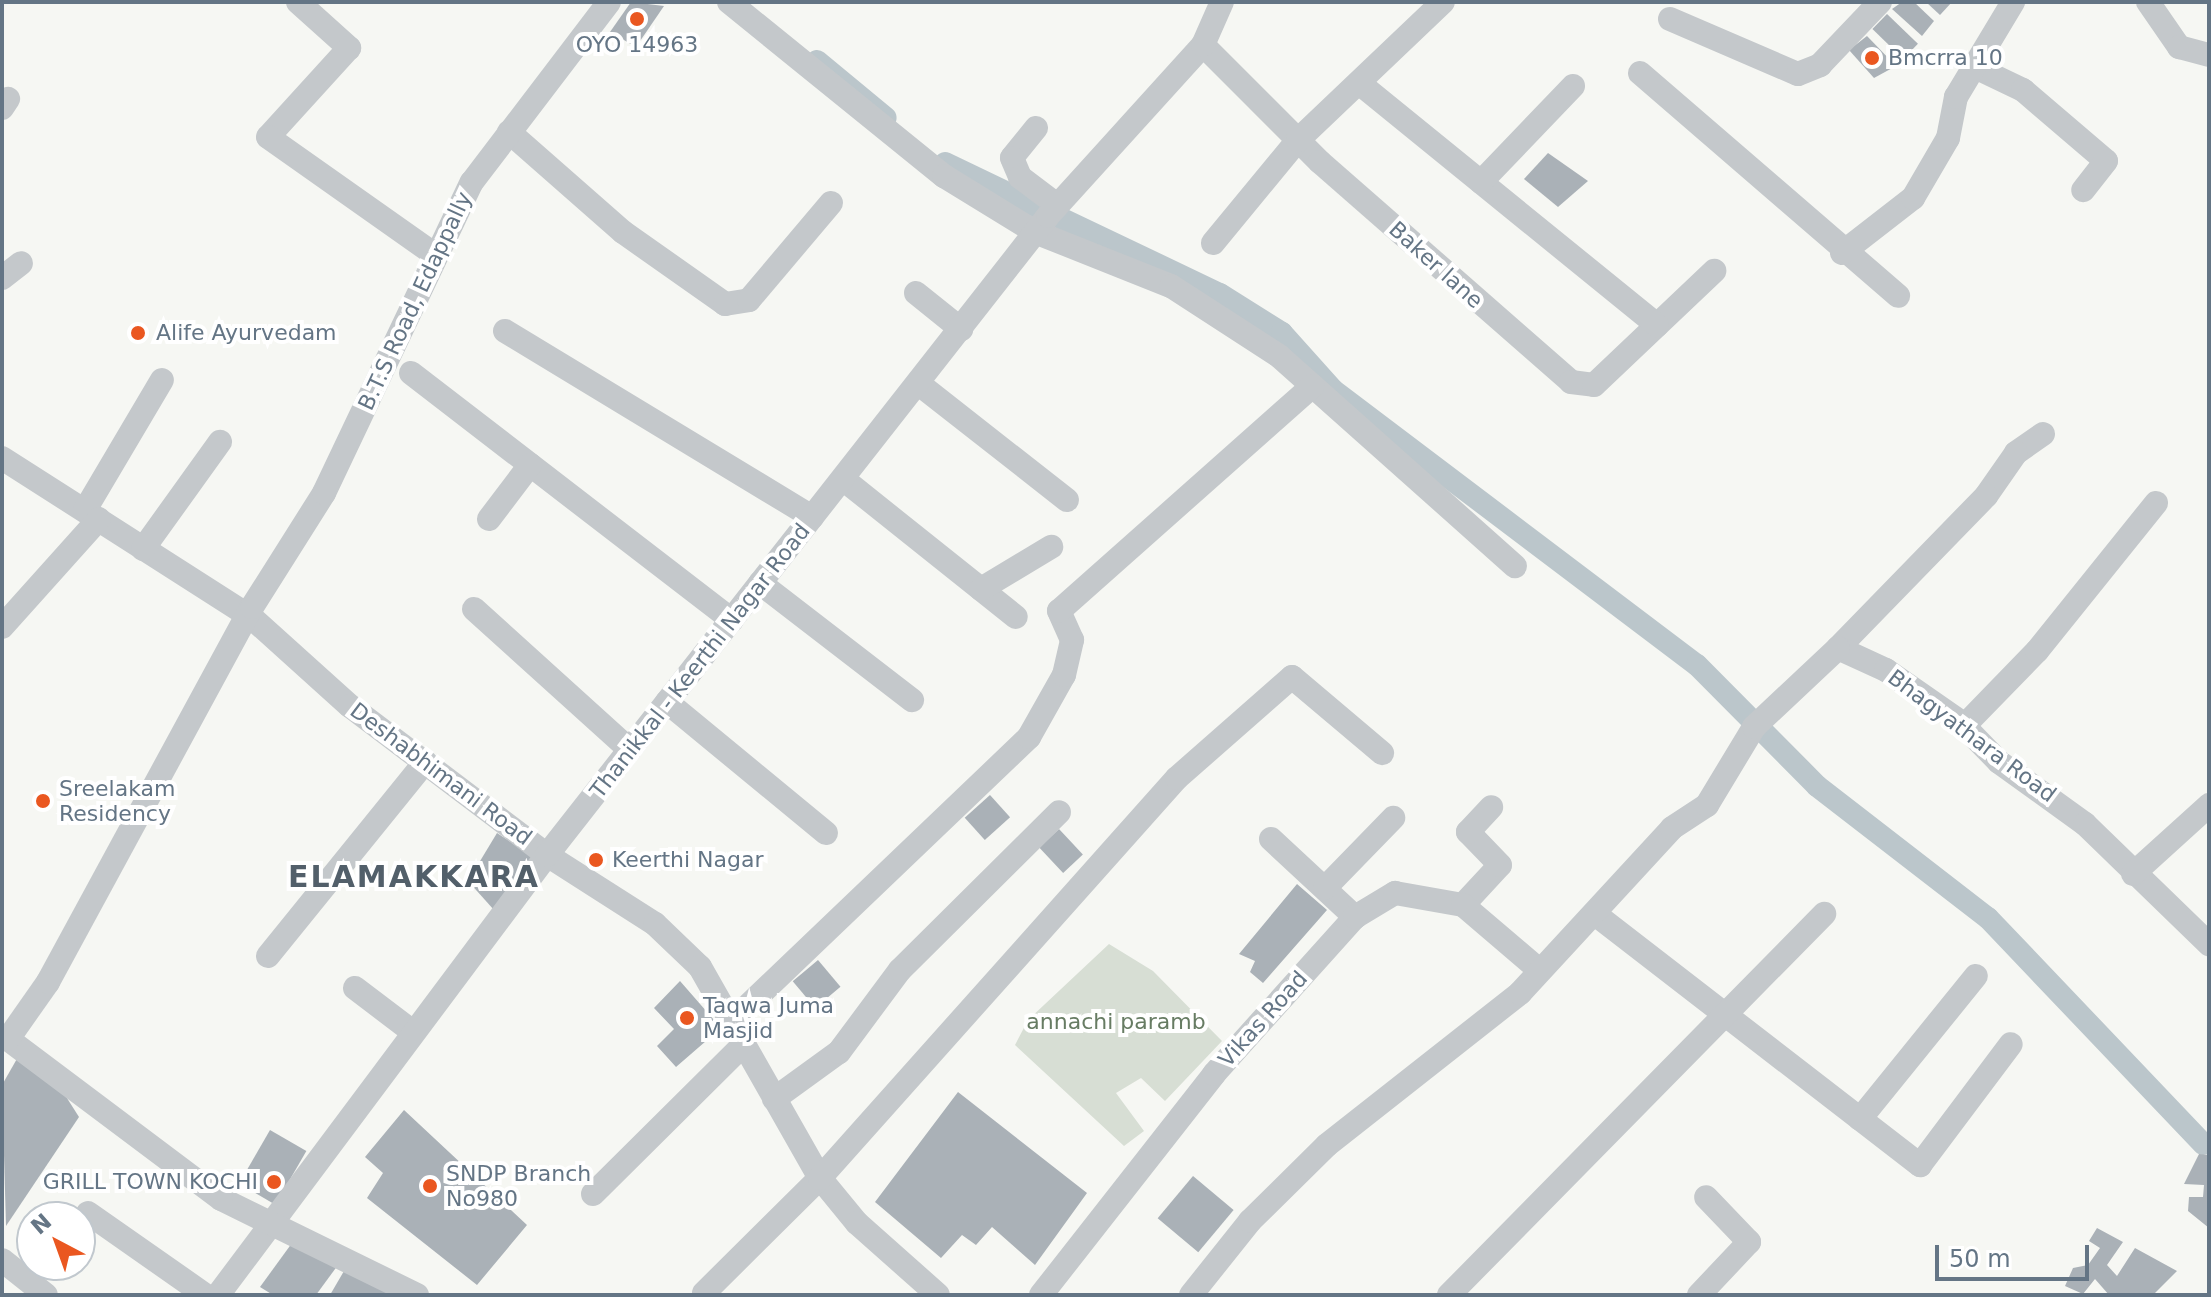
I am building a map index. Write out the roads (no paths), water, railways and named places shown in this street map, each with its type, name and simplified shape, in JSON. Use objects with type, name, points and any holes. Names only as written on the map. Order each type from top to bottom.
[{"type":"street","points":[[298,2],[349,48],[268,137],[434,254]]},
{"type":"street","name":"B.T.S Road, Edappally","points":[[5,1037],[48,982],[251,617],[324,493],[434,254],[472,182],[609,2]]},
{"type":"street","points":[[729,2],[944,176],[1047,218],[1171,286],[1312,386],[1515,566]]},
{"type":"street","points":[[1203,45],[1222,2]]},
{"type":"street","points":[[1213,243],[1298,140],[1443,2]]},
{"type":"street","points":[[1670,19],[1798,74],[1820,65],[1880,2]]},
{"type":"street","points":[[1842,253],[1913,198],[1948,138],[1956,97],[1977,68],[2013,2]]},
{"type":"street","points":[[2148,2],[2179,47],[2209,55]]},
{"type":"street","name":"Thanikkal - Keerthi Nagar Road","points":[[218,1295],[547,855],[1047,218],[1074,184],[1203,45]]},
{"type":"street","name":"Baker lane","points":[[1203,45],[1298,140],[1571,382],[1594,385],[1714,271]]},
{"type":"street","points":[[1977,68],[2023,90],[2106,161],[2083,190]]},
{"type":"street","points":[[1640,73],[1842,253],[1898,296]]},
{"type":"street","points":[[1359,83],[1657,325]]},
{"type":"street","points":[[1481,182],[1573,86]]},
{"type":"street","points":[[1036,128],[1012,158],[1020,177],[1047,218]]},
{"type":"street","points":[[509,132],[623,232],[725,304],[749,300],[831,203]]},
{"type":"street","points":[[916,293],[961,329]]},
{"type":"street","points":[[505,331],[812,517]]},
{"type":"street","points":[[411,373],[732,620]]},
{"type":"street","points":[[2,627],[92,515],[162,380]]},
{"type":"street","points":[[919,384],[1067,500]]},
{"type":"street","points":[[732,1021],[1029,737],[1064,675],[1072,640],[1059,611],[1312,386]]},
{"type":"street","points":[[1191,1295],[1250,1221],[1327,1145],[1470,1037],[1595,914],[1672,828],[1707,805],[1754,727],[1838,648],[1986,496],[2016,453],[2043,434]]},
{"type":"street","points":[[143,549],[220,442]]},
{"type":"street","name":"Deshabhimani Road","points":[[2,458],[251,617],[425,762],[547,855],[655,924],[700,967],[820,1178],[857,1223],[938,1295]]},
{"type":"street","points":[[489,519],[530,465]]},
{"type":"street","points":[[843,479],[1016,617]]},
{"type":"street","points":[[1964,726],[2037,651],[2156,503]]},
{"type":"street","points":[[981,589],[1051,547]]},
{"type":"street","points":[[760,583],[912,700]]},
{"type":"street","points":[[474,609],[630,750]]},
{"type":"street","name":"Bhagyathara Road","points":[[1838,648],[1886,670],[1964,726],[1999,762],[2085,824],[2133,874],[2209,944]]},
{"type":"street","points":[[704,1293],[820,1178],[1177,778],[1292,677],[1382,753]]},
{"type":"street","points":[[667,702],[826,833]]},
{"type":"street","points":[[268,956],[425,762]]},
{"type":"street","points":[[2133,874],[2209,805]]},
{"type":"street","points":[[1491,807],[1468,832],[1500,865],[1463,905],[1539,970]]},
{"type":"street","points":[[774,1099],[839,1052],[910,959],[1059,812]]},
{"type":"street","points":[[1325,888],[1393,818]]},
{"type":"street","points":[[1271,839],[1355,917]]},
{"type":"street","name":"Vikas Road","points":[[1041,1295],[1214,1074],[1355,917],[1395,893],[1463,905]]},
{"type":"street","points":[[1595,914],[1920,1165],[2011,1044]]},
{"type":"street","points":[[1449,1295],[1824,914]]},
{"type":"street","points":[[1860,1119],[1976,976]]},
{"type":"street","points":[[355,988],[413,1032]]},
{"type":"street","points":[[5,1037],[199,1184],[272,1224],[417,1295]]},
{"type":"street","points":[[593,1194],[744,1044]]},
{"type":"street","points":[[1699,1295],[1749,1242],[1706,1197]]},
{"type":"street","points":[[96,1219],[205,1295]]},
{"type":"street","points":[[2,1260],[46,1295]]},
{"type":"waterway","points":[[817,61],[886,118]]},
{"type":"waterway","points":[[945,163],[1220,294],[1282,333],[1333,390],[1697,665],[1817,786],[1988,918],[2203,1144]]},
{"type":"place","name":"OYO 14963","points":[[637,19]]},
{"type":"place","name":"Bmcrra 10","points":[[1872,58]]},
{"type":"place","name":"Alife Ayurvedam","points":[[138,333]]},
{"type":"place","name":"Sreelakam Residency","points":[[43,801]]},
{"type":"place","name":"Keerthi Nagar","points":[[596,860]]},
{"type":"place","name":"Taqwa Juma Masjid","points":[[687,1018]]},
{"type":"place","name":"GRILL TOWN KOCHI","points":[[274,1182]]},
{"type":"place","name":"SNDP Branch No980","points":[[430,1186]]},
{"type":"district","name":"ELAMAKKARA","points":[[414,877]]},
{"type":"park label","name":"annachi paramb","points":[[1116,1022]]}]
